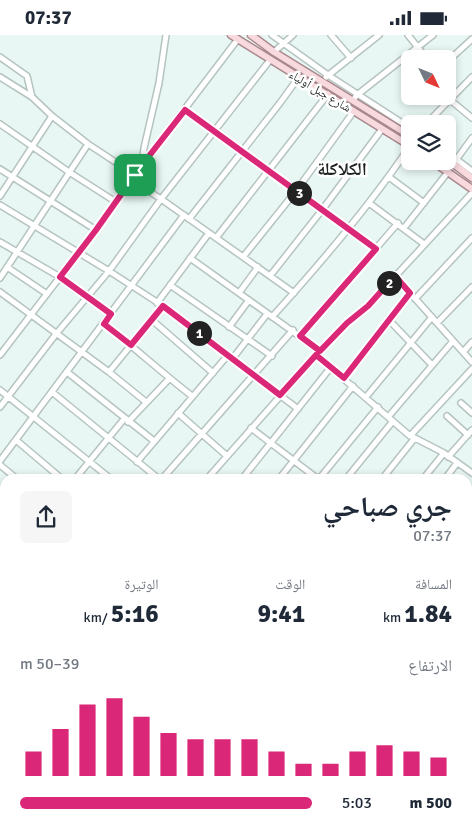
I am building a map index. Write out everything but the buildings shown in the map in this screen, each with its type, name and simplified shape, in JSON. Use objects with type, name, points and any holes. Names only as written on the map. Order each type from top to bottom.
[{"type":"main road","name":"شارع جبل أولياء","points":[[231,35],[401,141]]},
{"type":"main road","name":"شارع جبل أولياء","points":[[251,35],[274,52],[322,81],[355,97],[401,129]]},
{"type":"main road","points":[[456,164],[472,177]]},
{"type":"main road","points":[[445,170],[472,191]]},
{"type":"street","points":[[142,165],[144,147],[159,83],[166,35]]},
{"type":"street","points":[[272,35],[355,97],[401,123]]},
{"type":"street","points":[[274,52],[293,35]]},
{"type":"street","points":[[330,35],[351,57]]},
{"type":"street","points":[[322,81],[379,35]]},
{"type":"street","points":[[408,35],[420,50]]},
{"type":"street","points":[[355,97],[433,35]]},
{"type":"street","points":[[0,355],[238,39]]},
{"type":"street","points":[[456,54],[472,39]]},
{"type":"street","points":[[1,59],[27,76],[32,97]]},
{"type":"street","points":[[0,407],[86,296],[109,271],[161,199],[270,60]]},
{"type":"street","points":[[0,77],[32,97],[52,116],[161,199],[294,293]]},
{"type":"street","points":[[456,92],[472,77]]},
{"type":"street","points":[[12,474],[0,463],[2,453],[16,440],[132,286],[280,103],[298,78]]},
{"type":"street","points":[[216,238],[328,94]]},
{"type":"street","points":[[434,115],[443,105]]},
{"type":"street","points":[[456,105],[472,118]]},
{"type":"street","points":[[185,110],[376,249]]},
{"type":"street","points":[[243,257],[296,191],[354,111]]},
{"type":"street","points":[[0,196],[52,116]]},
{"type":"street","points":[[0,124],[116,202]]},
{"type":"street","points":[[270,275],[322,210],[382,129]]},
{"type":"street","points":[[456,156],[472,138]]},
{"type":"street","points":[[0,278],[88,144]]},
{"type":"street","points":[[137,462],[213,373],[294,293],[369,203],[401,159]]},
{"type":"street","points":[[456,163],[472,171]]},
{"type":"street","points":[[0,169],[96,230]]},
{"type":"street","points":[[404,228],[448,172]]},
{"type":"street","points":[[389,177],[424,203]]},
{"type":"street","points":[[211,474],[318,353],[347,323],[368,306],[472,191]]},
{"type":"street","points":[[369,203],[424,244]]},
{"type":"street","points":[[0,205],[79,252],[163,306],[298,409]]},
{"type":"street","points":[[300,336],[398,223]]},
{"type":"street","points":[[157,303],[209,233]]},
{"type":"street","points":[[415,299],[472,238]]},
{"type":"street","points":[[0,242],[60,277],[111,314]]},
{"type":"street","points":[[190,259],[300,336],[331,367],[413,437],[446,455],[472,473]]},
{"type":"street","points":[[7,267],[47,294]]},
{"type":"street","points":[[238,293],[258,267]]},
{"type":"street","points":[[395,276],[472,362]]},
{"type":"street","points":[[170,285],[272,356]]},
{"type":"street","points":[[437,323],[472,287]]},
{"type":"street","points":[[0,292],[109,372],[146,402]]},
{"type":"street","points":[[344,378],[410,293]]},
{"type":"street","points":[[229,327],[249,300]]},
{"type":"street","points":[[109,372],[163,306]]},
{"type":"street","points":[[366,397],[432,317]]},
{"type":"street","points":[[152,320],[213,373]]},
{"type":"street","points":[[390,320],[432,365]]},
{"type":"street","points":[[104,324],[192,396]]},
{"type":"street","points":[[165,474],[272,356],[292,330]]},
{"type":"street","points":[[389,416],[453,341]]},
{"type":"street","points":[[463,352],[472,342]]},
{"type":"street","points":[[246,474],[331,367]]},
{"type":"street","points":[[386,474],[413,437],[472,369]]},
{"type":"street","points":[[67,372],[154,441]]},
{"type":"street","points":[[79,474],[108,438],[169,379]]},
{"type":"street","points":[[283,474],[353,386]]},
{"type":"street","points":[[0,390],[105,474]]},
{"type":"street","points":[[52,392],[154,474]]},
{"type":"street","points":[[461,403],[472,413]]},
{"type":"street","points":[[323,474],[378,407]]},
{"type":"street","points":[[178,413],[227,456]]},
{"type":"street","points":[[428,474],[470,433],[448,416]]},
{"type":"street","points":[[350,474],[393,421]]},
{"type":"street","points":[[251,428],[312,474]]},
{"type":"street","points":[[16,440],[56,474]]},
{"type":"street","points":[[449,474],[457,463]]},
{"type":"district","name":"الكلاكلة","points":[[342,169]]},
{"type":"route","points":[[185,110],[376,249],[300,336],[320,351],[347,323],[368,306],[395,276],[410,293],[344,378],[316,355],[280,395],[163,306],[131,345],[104,324],[111,314],[60,277],[135,175],[185,110]]}]
